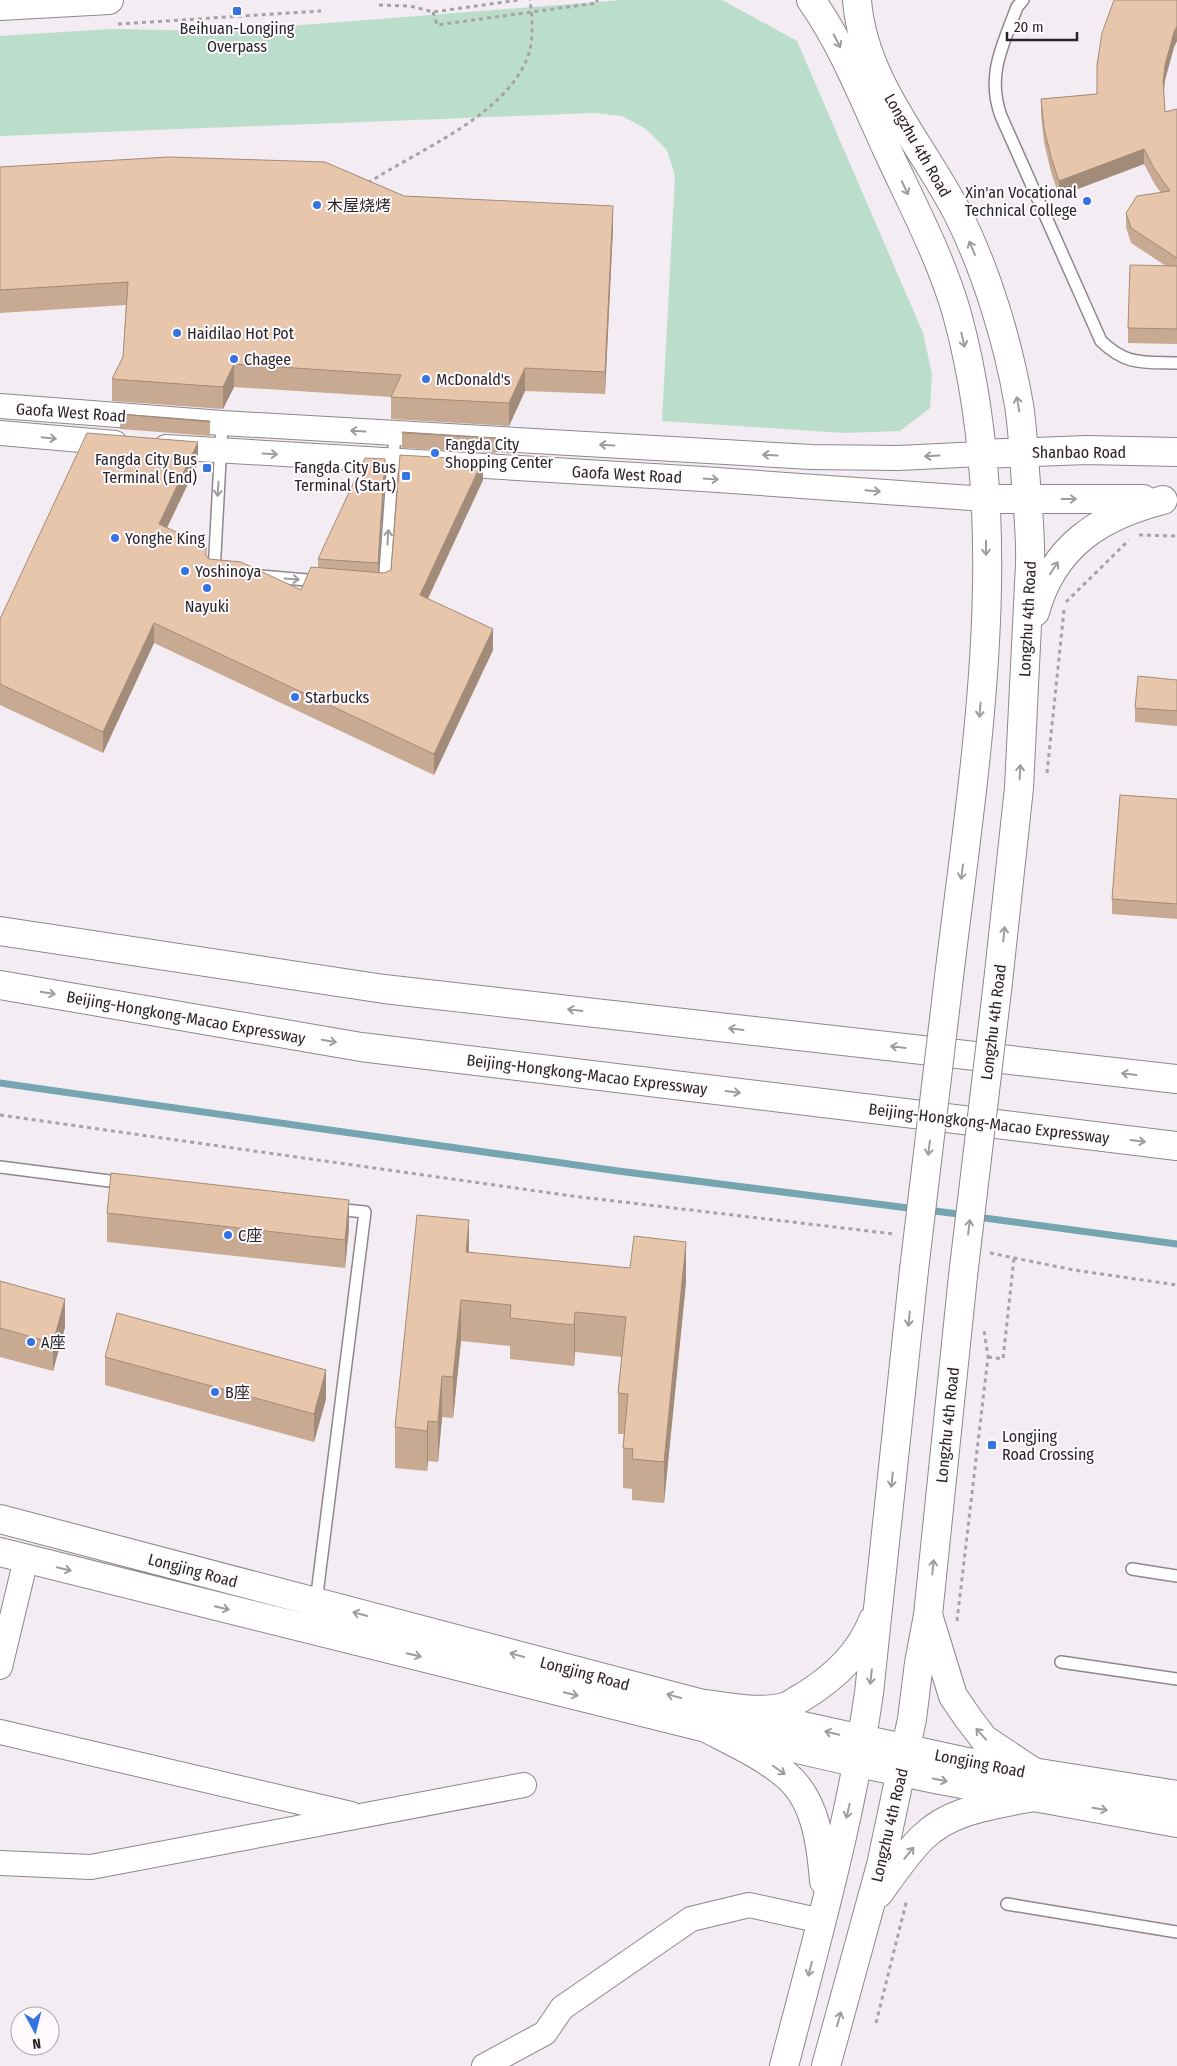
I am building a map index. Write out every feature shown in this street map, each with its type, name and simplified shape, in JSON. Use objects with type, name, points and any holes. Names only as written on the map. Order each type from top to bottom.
[{"type":"main road","name":"Longzhu 4th Road","points":[[784,2066],[822,1921],[860,1752],[879,1596],[914,1270],[980,716],[986,618],[985,499],[976,407],[964,344],[946,282],[836,38],[811,0]]},
{"type":"main road","name":"Longzhu 4th Road","points":[[826,2066],[870,1907],[904,1761],[928,1615],[963,1276],[1019,788],[1030,552],[1024,452],[1018,405],[1008,354],[977,259],[958,214],[916,147],[877,74],[862,32],[857,0]]},
{"type":"main road","points":[[0,6],[112,12]]},
{"type":"main road","name":"Shanbao Road","points":[[981,454],[1088,450],[1177,452]]},
{"type":"main road","points":[[985,499],[1170,500]]},
{"type":"main road","points":[[1026,646],[1040,595],[1054,567],[1074,544],[1102,522],[1133,508],[1170,500]]},
{"type":"main road","points":[[0,931],[384,989],[1177,1079]]},
{"type":"main road","name":"Beijing-Hongkong-Macao Expressway","points":[[0,985],[361,1047],[1177,1146]]},
{"type":"main road","name":"Longjing Road","points":[[0,1519],[316,1602],[704,1716]]},
{"type":"main road","name":"Longjing Road","points":[[0,1552],[860,1752],[1034,1785],[1177,1823]]},
{"type":"main road","points":[[704,1716],[784,1707],[816,1689],[840,1669],[859,1646],[872,1622],[879,1596]]},
{"type":"main road","points":[[870,1907],[922,1837],[960,1813],[1034,1785],[984,1739],[953,1696],[928,1615]]},
{"type":"main road","points":[[704,1716],[787,1776],[805,1798],[819,1836],[822,1856],[824,1884],[822,1921]]},
{"type":"main road","name":"Longjing Road","points":[[1034,1785],[1177,1796]]},
{"type":"street","name":"Gaofa West Road","points":[[0,406],[222,423],[811,457],[898,458],[981,454]]},
{"type":"street","name":"Gaofa West Road","points":[[0,433],[221,451],[749,482],[985,499]]},
{"type":"street","points":[[0,1667],[26,1559]]},
{"type":"street","points":[[0,1732],[359,1816]]},
{"type":"street","points":[[0,1863],[91,1867],[524,1784]]},
{"type":"street","points":[[484,2066],[545,2033],[562,2008],[691,1919],[749,1905],[822,1921]]},
{"type":"lane","points":[[1023,0],[1017,7],[996,65],[994,93],[1001,116],[1100,341],[1114,354],[1131,361],[1177,363]]},
{"type":"lane","points":[[222,423],[213,573],[222,573]]},
{"type":"lane","points":[[375,585],[385,586],[395,433]]},
{"type":"lane","points":[[251,576],[328,581]]},
{"type":"lane","points":[[0,1167],[138,1184]]},
{"type":"lane","points":[[316,1602],[365,1212],[325,1208]]},
{"type":"lane","points":[[1132,1569],[1177,1576]]},
{"type":"lane","points":[[1061,1662],[1177,1679]]},
{"type":"lane","points":[[1006,1904],[1177,1932]]},
{"type":"path","points":[[379,5],[410,6],[433,12],[519,0]]},
{"type":"path","points":[[366,184],[485,112],[503,94],[521,70],[529,53],[530,0]]},
{"type":"path","points":[[433,12],[438,25],[597,2]]},
{"type":"path","points":[[112,12],[172,22],[321,11]]},
{"type":"path","points":[[1046,782],[1065,604],[1134,535],[1177,536]]},
{"type":"path","points":[[0,1115],[572,1196],[882,1231],[901,1235]]},
{"type":"path","points":[[986,1252],[1074,1270],[1177,1285]]},
{"type":"path","points":[[988,1357],[1002,1358],[1014,1258]]},
{"type":"path","points":[[957,1625],[988,1357],[984,1321]]},
{"type":"path","points":[[876,2023],[908,1898]]},
{"type":"green space","points":[[622,0],[722,0],[797,41],[923,333],[932,374],[930,408],[900,431],[845,433],[662,421],[675,176],[667,150],[646,129],[622,116],[594,113],[0,136],[0,36],[111,29],[225,31]]},
{"type":"building","points":[[1114,0],[1177,0],[1177,26],[1165,65],[1163,82],[1165,112],[1177,109],[1177,258],[1131,228],[1126,213],[1137,196],[1170,191],[1144,149],[1059,181],[1051,157],[1044,128],[1041,99],[1097,94],[1097,65],[1102,33]]},
{"type":"building","points":[[168,157],[325,162],[404,196],[613,206],[605,372],[525,368],[509,403],[391,397],[401,375],[234,364],[223,387],[112,379],[123,357],[128,282],[0,290],[0,167]]},
{"type":"building","points":[[1130,265],[1177,266],[1177,329],[1128,328]]},
{"type":"building","points":[[120,414],[210,421],[210,422]]},
{"type":"building","points":[[402,432],[496,438],[402,433]]},
{"type":"building","points":[[87,433],[198,442],[159,524],[206,546],[206,555],[209,559],[241,562],[301,590],[311,567],[384,573],[391,570],[400,455],[483,460],[420,595],[493,629],[434,754],[154,623],[103,732],[0,684],[0,619]]},
{"type":"building","points":[[365,458],[385,459],[378,563],[318,559]]},
{"type":"building","points":[[1138,676],[1177,680],[1177,711],[1135,708]]},
{"type":"building","points":[[1120,795],[1177,799],[1177,904],[1112,899]]},
{"type":"building","points":[[111,1173],[349,1200],[345,1240],[107,1213]]},
{"type":"building","points":[[417,1215],[469,1220],[466,1252],[630,1268],[634,1236],[686,1242],[664,1462],[632,1459],[633,1449],[623,1448],[628,1394],[618,1393],[626,1317],[575,1312],[574,1325],[510,1318],[511,1305],[461,1300],[453,1377],[442,1376],[438,1422],[428,1421],[427,1431],[395,1427]]},
{"type":"building","points":[[0,1281],[65,1299],[53,1343],[0,1328]]},
{"type":"building","points":[[117,1313],[326,1370],[314,1414],[105,1357]]},
{"type":"waterway","points":[[0,1083],[618,1171],[916,1209]]},
{"type":"waterway","points":[[927,1210],[966,1215]]},
{"type":"waterway","points":[[977,1217],[1177,1244]]},
{"type":"place","name":"Beihuan-Longjing Overpass","points":[[237,11]]},
{"type":"place","name":"Xin'an Vocational Technical College","points":[[1087,201]]},
{"type":"place","name":"木屋烧烤","points":[[317,205]]},
{"type":"place","name":"Haidilao Hot Pot","points":[[177,333]]},
{"type":"place","name":"Chagee","points":[[234,359]]},
{"type":"place","name":"McDonald's","points":[[426,379]]},
{"type":"place","name":"Fangda City Shopping Center","points":[[435,453]]},
{"type":"place","name":"Fangda City Bus Terminal (End)","points":[[207,468]]},
{"type":"place","name":"Fangda City Bus Terminal (Start)","points":[[406,476]]},
{"type":"place","name":"Yonghe King","points":[[115,538]]},
{"type":"place","name":"Yoshinoya","points":[[185,571]]},
{"type":"place","name":"Nayuki","points":[[207,588]]},
{"type":"place","name":"Starbucks","points":[[295,697]]},
{"type":"place","name":"C座","points":[[228,1235]]},
{"type":"place","name":"A座","points":[[31,1342]]},
{"type":"place","name":"B座","points":[[215,1392]]},
{"type":"place","name":"Longjing Road Crossing","points":[[992,1445]]}]
